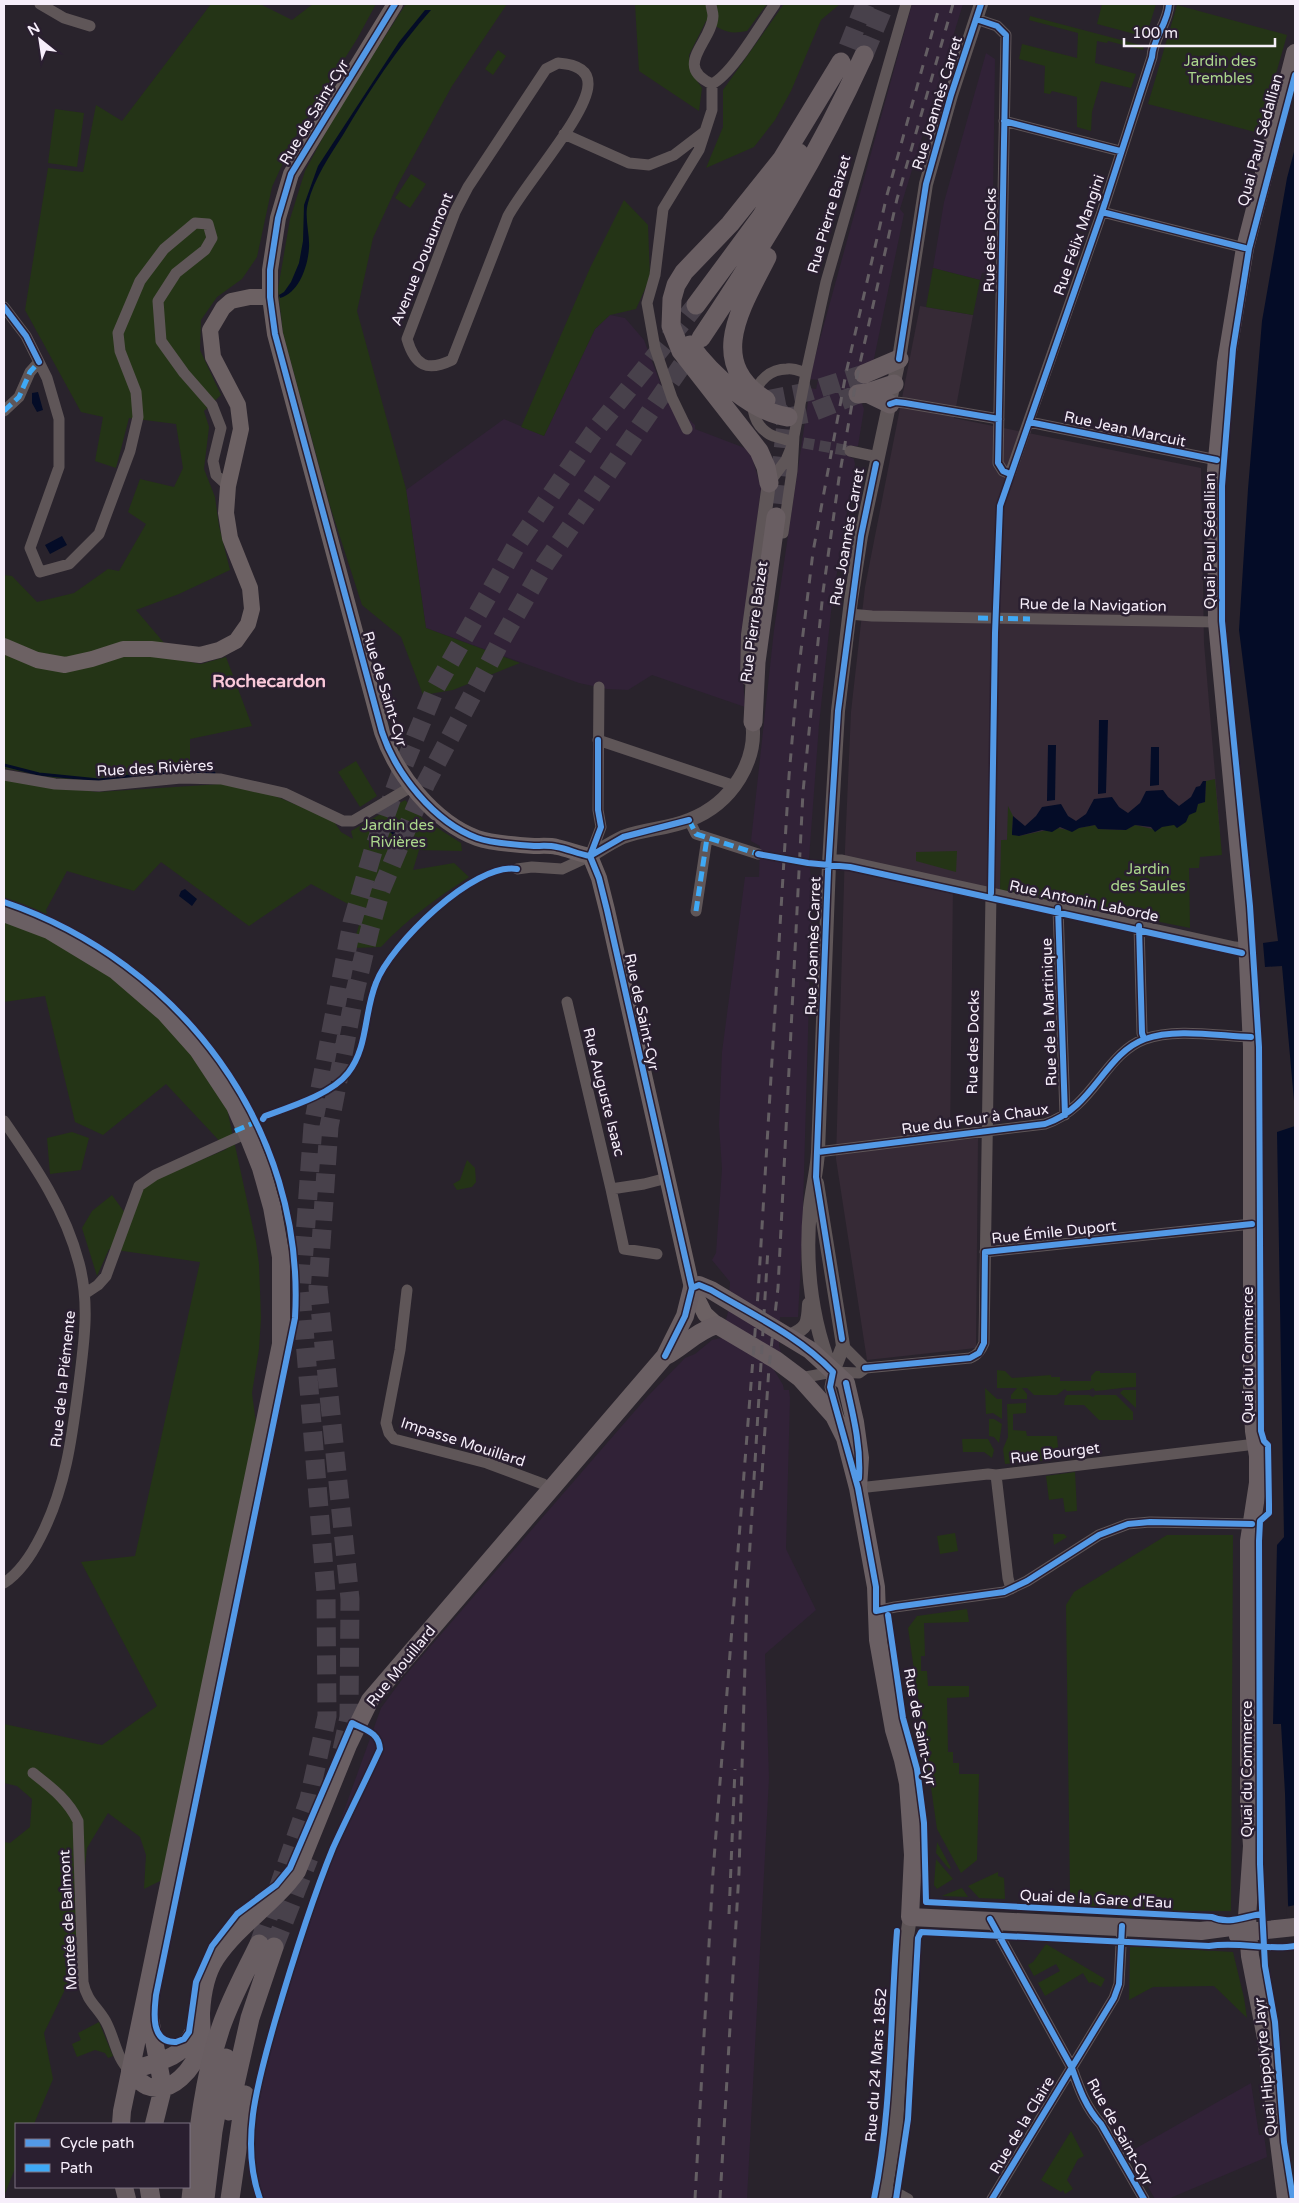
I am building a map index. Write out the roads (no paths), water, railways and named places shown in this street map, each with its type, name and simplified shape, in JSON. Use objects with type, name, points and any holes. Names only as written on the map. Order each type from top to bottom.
[{"type":"highway","points":[[766,400],[749,388],[740,373],[732,351],[733,334],[739,313],[830,126],[851,55]]},
{"type":"highway","points":[[769,483],[757,437],[681,351],[671,326],[672,299],[679,279],[713,242],[782,159],[851,55]]},
{"type":"highway","points":[[696,305],[774,198],[851,55]]},
{"type":"highway","points":[[701,338],[789,200],[830,126]]},
{"type":"highway","points":[[713,242],[692,274],[682,295],[680,315],[684,333],[697,354],[736,392],[762,410],[788,417]]},
{"type":"highway","points":[[864,374],[899,359]]},
{"type":"highway","points":[[890,404],[863,393],[894,384]]},
{"type":"highway","points":[[753,722],[756,662],[776,517]]},
{"type":"highway","points":[[230,2199],[267,1951]]},
{"type":"highway","points":[[191,2199],[199,2135],[220,2029],[267,1951]]},
{"type":"highway","points":[[205,2199],[213,2131],[223,2071],[243,1993],[267,1951]]},
{"type":"highway","points":[[218,2199],[236,2075],[267,1951]]},
{"type":"highway","points":[[234,2169],[238,2199]]},
{"type":"main road","name":"Rue de Saint-Cyr","points":[[395,4],[291,174],[284,195],[270,270],[270,297],[278,346],[387,746],[411,787],[450,823],[477,838],[525,846],[556,847],[590,856],[605,901],[692,1288],[705,1314],[717,1325],[776,1360],[800,1378],[834,1416],[845,1438],[858,1488],[876,1587],[878,1640],[894,1730],[903,1760],[911,1808],[913,1891],[910,1917]]},
{"type":"main road","name":"Quai Paul Sédallian","points":[[1247,948],[1217,622],[1217,460],[1226,363],[1245,248],[1295,53]]},
{"type":"main road","points":[[4,646],[37,660],[65,665],[123,650],[151,649],[200,656],[219,650],[236,641],[248,624],[252,609],[250,588],[230,538],[226,513],[228,486],[241,429],[238,404],[213,357],[210,330],[223,308],[231,301],[250,297],[270,297]]},
{"type":"main road","points":[[4,913],[49,930],[115,970],[172,1020],[198,1050],[234,1106],[247,1133],[261,1168],[272,1207],[281,1257],[281,1344],[145,1995],[121,2123]]},
{"type":"main road","name":"Quai du Commerce","points":[[1247,948],[1251,1037],[1252,1392],[1258,1483],[1249,1551],[1249,1801],[1252,1846],[1247,1917],[1248,1932]]},
{"type":"main road","name":"Rue de Saint-Cyr","points":[[692,1288],[699,1285],[711,1290],[789,1336],[810,1350],[846,1383],[855,1422],[860,1458],[858,1488]]},
{"type":"main road","name":"Rue Mouillard","points":[[163,2088],[184,2076],[198,2054],[201,2036],[201,2012],[206,1982],[216,1959],[238,1930],[286,1886],[297,1871],[348,1745],[370,1700],[665,1356],[685,1316],[692,1288]]},
{"type":"main road","name":"Rue Mouillard","points":[[665,1356],[681,1347],[701,1331],[717,1325]]},
{"type":"main road","name":"Quai de la Gare d'Eau","points":[[910,1917],[1122,1926],[1201,1931],[1227,1937],[1236,1937],[1248,1932],[1293,1928]]},
{"type":"main road","name":"Quai Hippolyte Jayr","points":[[1248,1932],[1250,1956],[1266,2038],[1286,2199]]},
{"type":"main road","points":[[145,1995],[158,2054],[163,2088],[154,2123]]},
{"type":"main road","name":"Rue Mouillard","points":[[130,2070],[158,2054],[175,2056],[188,2043],[201,2012]]},
{"type":"main road","points":[[130,2070],[141,2083],[147,2086],[163,2088]]},
{"type":"street","points":[[40,4],[64,18],[90,26]]},
{"type":"street","points":[[711,4],[713,17],[694,57],[695,70],[702,79],[712,84]]},
{"type":"street","points":[[712,84],[720,80],[775,4]]},
{"type":"street","name":"Rue Pierre Baizet","points":[[753,722],[748,700],[748,635],[769,483],[786,460],[826,282],[906,4]]},
{"type":"street","name":"Rue Joannès Carret","points":[[833,1372],[827,1358],[810,1293],[809,1263],[810,1207],[816,1177],[818,1152],[829,860],[838,711],[860,536],[899,359],[926,184],[951,95],[981,4]]},
{"type":"street","name":"Rue Félix Mangini","points":[[1010,474],[1102,212],[1152,57],[1152,48],[1156,36],[1164,25],[1169,4]]},
{"type":"street","name":"Rue des Docks","points":[[976,19],[997,26],[1006,35],[998,463],[1003,471],[1010,474]]},
{"type":"street","name":"Avenue Douaumont","points":[[558,63],[572,64],[579,68],[584,73],[588,83],[581,107],[564,134],[517,200],[508,216],[452,360],[438,367],[420,362],[411,352],[407,339],[455,212],[468,187],[546,69],[558,63]]},
{"type":"street","points":[[687,429],[672,398],[655,348],[648,304],[655,274],[663,209],[699,150],[712,110],[712,84]]},
{"type":"street","points":[[1004,121],[1120,152]]},
{"type":"street","points":[[564,134],[629,163],[649,165],[674,155],[704,132]]},
{"type":"street","points":[[1102,212],[1245,248]]},
{"type":"street","points":[[4,307],[26,336],[39,362],[46,378],[58,419],[59,467],[30,548],[40,572],[69,564],[99,534],[130,451],[138,417],[136,392],[120,351],[118,333],[140,281],[164,249],[196,223],[208,224],[212,238],[205,250],[176,273],[158,301],[161,341],[184,373],[212,405],[221,428],[213,461],[216,475],[228,486]]},
{"type":"street","points":[[4,411],[19,397],[30,372],[39,362]]},
{"type":"street","points":[[791,438],[757,437],[762,427],[755,415],[752,402],[754,394],[764,378],[781,369],[791,369],[806,373]]},
{"type":"street","points":[[890,404],[903,403],[999,419]]},
{"type":"street","name":"Rue Jean Marcuit","points":[[1029,422],[1217,460]]},
{"type":"street","name":"Rue Pierre Baizet","points":[[590,856],[623,837],[689,820],[710,809],[728,796],[742,775],[751,751],[753,722],[760,702],[792,471],[791,438]]},
{"type":"street","points":[[850,451],[878,457]]},
{"type":"street","name":"Rue de la Navigation","points":[[849,614],[1217,622]]},
{"type":"street","points":[[517,870],[532,867],[562,869],[590,856],[601,827],[598,810],[599,687]]},
{"type":"street","points":[[598,740],[735,786]]},
{"type":"street","name":"Rue des Rivières","points":[[4,775],[55,784],[98,786],[181,778],[221,779],[284,793],[343,821],[353,821],[411,787]]},
{"type":"street","points":[[689,820],[696,834],[758,854]]},
{"type":"street","points":[[696,911],[707,838]]},
{"type":"street","name":"Rue Antonin Laborde","points":[[829,860],[842,860],[1235,947],[1247,948]]},
{"type":"street","name":"Rue des Docks","points":[[985,1252],[991,893]]},
{"type":"street","name":"Rue de la Martinique","points":[[1058,908],[1065,1115]]},
{"type":"street","points":[[1139,926],[1142,1032],[1144,1039]]},
{"type":"street","name":"Rue Auguste Isaac","points":[[567,1002],[624,1249],[656,1254]]},
{"type":"street","name":"Rue du Four à Chaux","points":[[818,1152],[1045,1124],[1065,1115],[1085,1099],[1122,1054],[1144,1039],[1165,1033],[1251,1037]]},
{"type":"street","name":"Rue de la Piémente","points":[[4,1121],[38,1169],[58,1205],[75,1248],[86,1292],[85,1333],[71,1448],[64,1478],[52,1515],[34,1549],[13,1577],[4,1583]]},
{"type":"street","points":[[86,1292],[98,1285],[106,1276],[139,1186],[156,1175],[247,1133]]},
{"type":"street","name":"Rue Joannès Carret","points":[[816,1177],[843,1346],[833,1372]]},
{"type":"street","points":[[611,1189],[667,1178]]},
{"type":"street","name":"Rue Émile Duport","points":[[833,1372],[859,1373],[865,1368],[970,1358],[978,1353],[984,1343],[985,1252],[1252,1224]]},
{"type":"street","points":[[809,1263],[830,1260]]},
{"type":"street","name":"Impasse Mouillard","points":[[407,1290],[400,1350],[386,1423],[389,1433],[394,1439],[487,1463],[542,1484],[551,1490]]},
{"type":"street","points":[[789,1336],[801,1331],[808,1322],[810,1293]]},
{"type":"street","points":[[843,1346],[865,1368]]},
{"type":"street","points":[[800,1378],[833,1372]]},
{"type":"street","name":"Rue de Saint-Cyr","points":[[833,1372],[830,1387],[845,1438]]},
{"type":"street","name":"Rue Bourget","points":[[858,1488],[1256,1444]]},
{"type":"street","points":[[996,1474],[1008,1578],[1011,1589]]},
{"type":"street","points":[[876,1611],[1004,1592],[1099,1535],[1128,1524],[1150,1522],[1252,1524]]},
{"type":"street","name":"Montée de Balmont","points":[[33,1774],[60,1794],[72,1808],[78,1821],[85,1994],[104,2020],[121,2060],[130,2070]]},
{"type":"street","name":"Rue du 24 Mars 1852","points":[[885,2195],[896,2127],[906,1946],[910,1917]]},
{"type":"street","name":"Rue de Saint-Cyr","points":[[990,1919],[1072,2068],[1081,2093],[1144,2199]]},
{"type":"street","name":"Rue de la Claire","points":[[992,2199],[1114,1998],[1119,1984],[1122,1926]]},
{"type":"street","points":[[885,2195],[897,2193],[908,2199]]},
{"type":"water","points":[[425,10],[431,10],[384,70],[318,176],[307,208],[309,248],[307,263],[297,285],[287,295],[280,298],[279,295],[284,292],[291,282],[299,263],[303,241],[304,205],[318,166],[399,42]]},
{"type":"water","points":[[1295,148],[1295,1112],[1282,966],[1265,967],[1263,943],[1278,941],[1239,630],[1262,321],[1287,178]]},
{"type":"water","points":[[38,392],[43,410],[37,412],[32,403],[32,393]]},
{"type":"water","points":[[62,536],[67,545],[50,554],[45,545]]},
{"type":"water","points":[[1099,720],[1108,720],[1106,793],[1098,794]]},
{"type":"water","points":[[1048,745],[1056,745],[1055,800],[1047,801]]},
{"type":"water","points":[[1151,747],[1159,747],[1159,785],[1150,786]]},
{"type":"water","points":[[1203,781],[1206,781],[1205,802],[1198,804],[1196,812],[1189,815],[1186,822],[1177,828],[1174,825],[1162,827],[1155,832],[1151,827],[1135,825],[1126,830],[1098,829],[1095,825],[1079,828],[1072,832],[1060,827],[1052,832],[1042,830],[1019,836],[1012,835],[1013,816],[1025,826],[1036,816],[1042,807],[1061,804],[1068,816],[1076,821],[1086,814],[1094,799],[1112,797],[1119,807],[1128,813],[1140,803],[1146,791],[1163,790],[1179,806],[1191,797],[1196,787],[1200,786]]},
{"type":"water","points":[[388,809],[398,835],[397,837],[394,837],[383,826],[368,821],[374,819],[390,828],[392,825],[385,810]]},
{"type":"water","points":[[185,889],[197,899],[192,906],[179,896],[181,891]]},
{"type":"water","points":[[1295,1126],[1295,1959],[1288,1904],[1281,1724],[1273,1724],[1277,1545],[1284,1537],[1277,1132]]},
{"type":"waterway","points":[[4,765],[39,774],[99,780],[153,773],[214,773]]},
{"type":"tunnel","points":[[848,47],[865,4]]},
{"type":"tunnel","points":[[864,55],[885,4]]},
{"type":"tunnel","points":[[259,1944],[309,1799],[327,1716],[326,1593],[301,1292],[313,1125],[352,923],[373,851],[401,772],[436,687],[516,546],[593,433],[696,305]]},
{"type":"tunnel","points":[[342,1750],[349,1717],[350,1599],[318,1288],[329,1127],[355,992],[370,929],[381,890],[426,783],[503,637],[545,564],[696,345]]},
{"type":"tunnel","points":[[766,400],[807,392],[864,374]]},
{"type":"tunnel","points":[[788,417],[810,413],[858,394]]},
{"type":"tunnel","points":[[773,406],[780,412],[786,423],[776,517]]},
{"type":"tunnel","points":[[787,440],[850,451]]},
{"type":"tunnel","points":[[274,1947],[309,1858]]},
{"type":"railway","points":[[695,2199],[713,1872],[758,1294],[789,776],[797,683],[813,552],[846,373],[887,195],[940,4]]},
{"type":"railway","points":[[761,1490],[769,1367],[778,1288],[803,792],[823,592],[839,478],[856,381],[897,199],[953,4]]},
{"type":"railway","points":[[720,2199],[739,1872],[747,1594],[768,1248]]},
{"type":"railway","points":[[729,1914],[735,1769]]},
{"type":"district","name":"Rochecardon","points":[[269,681]]},
{"type":"park label","name":"Jardin des Trembles","points":[[1220,70]]},
{"type":"park label","name":"Jardin des Rivières","points":[[398,834]]},
{"type":"park label","name":"Jardin des Saules","points":[[1148,878]]}]
